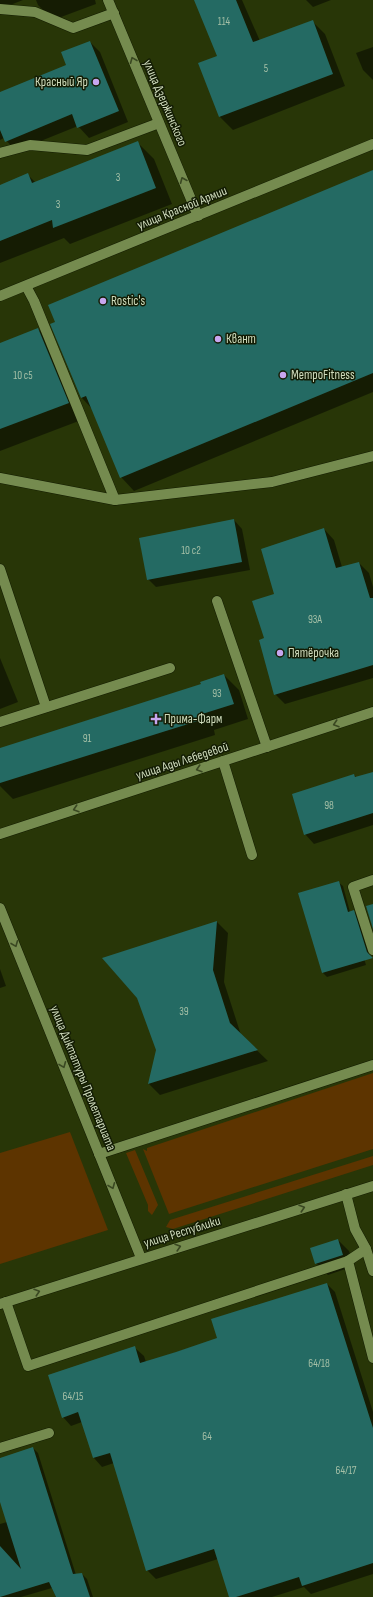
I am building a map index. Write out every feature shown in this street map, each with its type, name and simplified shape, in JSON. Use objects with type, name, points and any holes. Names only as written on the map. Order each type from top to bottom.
[{"type":"street","name":"улица Дзержинского","points":[[108,0],[198,216]]},
{"type":"street","points":[[0,9],[35,12],[73,28],[114,13]]},
{"type":"street","points":[[0,154],[30,145],[87,150],[159,123]]},
{"type":"street","name":"улица Красной Армии","points":[[0,296],[373,144]]},
{"type":"street","points":[[26,286],[34,301],[115,500]]},
{"type":"street","points":[[0,478],[115,500],[272,482],[373,456]]},
{"type":"street","points":[[0,569],[46,707]]},
{"type":"street","points":[[217,601],[267,747]]},
{"type":"street","points":[[0,722],[170,668]]},
{"type":"street","name":"улица Ады Лебедевой","points":[[0,834],[373,712]]},
{"type":"street","points":[[223,761],[252,855]]},
{"type":"street","points":[[373,880],[353,887],[373,950]]},
{"type":"street","name":"улица Диктатуры Пролетариата","points":[[0,908],[141,1258]]},
{"type":"street","points":[[99,1154],[373,1065]]},
{"type":"street","name":"улица Республики","points":[[3,1303],[141,1258],[373,1186]]},
{"type":"street","points":[[346,1194],[355,1228],[366,1249],[373,1271]]},
{"type":"street","points":[[3,1303],[28,1366],[348,1260],[366,1249]]},
{"type":"street","points":[[348,1260],[373,1358]]},
{"type":"street","points":[[0,1448],[49,1433]]},
{"type":"shaded area","points":[[373,1073],[373,1149],[169,1214],[143,1149],[147,1151],[147,1148]]},
{"type":"shaded area","points":[[70,1132],[108,1230],[0,1264],[0,1153]]},
{"type":"shaded area","points":[[135,1150],[158,1205],[152,1215],[148,1211],[148,1205],[126,1153]]},
{"type":"shaded area","points":[[373,1156],[373,1165],[173,1229],[166,1227],[170,1220]]},
{"type":"building","points":[[194,0],[236,0],[253,42],[313,20],[333,74],[219,117],[198,63],[217,56]]},
{"type":"building","points":[[90,41],[119,111],[77,128],[72,114],[5,142],[0,130],[0,92],[66,65],[61,52]]},
{"type":"building","points":[[138,141],[156,188],[53,228],[52,220],[0,241],[0,185],[28,173],[32,183]]},
{"type":"building","name":"Квант","points":[[373,170],[373,373],[120,478],[86,396],[81,398],[50,324],[55,322],[48,305]]},
{"type":"building","points":[[38,328],[69,403],[0,429],[0,343]]},
{"type":"building","points":[[234,519],[242,562],[147,580],[139,538]]},
{"type":"building","points":[[324,528],[336,568],[359,562],[370,598],[373,598],[373,665],[274,695],[259,640],[264,638],[252,601],[274,594],[261,549]]},
{"type":"building","points":[[224,674],[234,704],[199,715],[201,720],[0,783],[0,748],[201,684],[200,682]]},
{"type":"building","points":[[373,772],[373,813],[304,835],[292,794],[354,774],[355,777]]},
{"type":"building","points":[[339,881],[348,912],[354,910],[367,952],[373,958],[322,973],[298,893]]},
{"type":"building","points":[[373,904],[373,929],[366,906]]},
{"type":"building","points":[[217,921],[213,970],[230,1023],[258,1050],[148,1084],[156,1050],[137,998],[102,958]]},
{"type":"building","points":[[338,1239],[343,1255],[315,1264],[310,1248]]},
{"type":"building","points":[[327,1283],[373,1428],[373,1563],[302,1586],[299,1577],[236,1597],[229,1597],[214,1549],[146,1571],[110,1453],[93,1458],[78,1412],[62,1418],[48,1375],[135,1346],[140,1363],[176,1352],[217,1338],[211,1319]]},
{"type":"building","points":[[33,1447],[73,1574],[82,1573],[90,1597],[56,1597],[49,1582],[0,1597],[0,1546],[21,1569],[0,1502],[0,1458]]},
{"type":"place","name":"Красный Яр","points":[[96,82]]},
{"type":"place","name":"Rostic's","points":[[103,301]]},
{"type":"place","name":"Квант","points":[[218,339]]},
{"type":"place","name":"МетроFitness","points":[[283,375]]},
{"type":"place","name":"Пятёрочка","points":[[280,653]]},
{"type":"place","name":"Прима-Фарм","points":[[156,719]]}]
